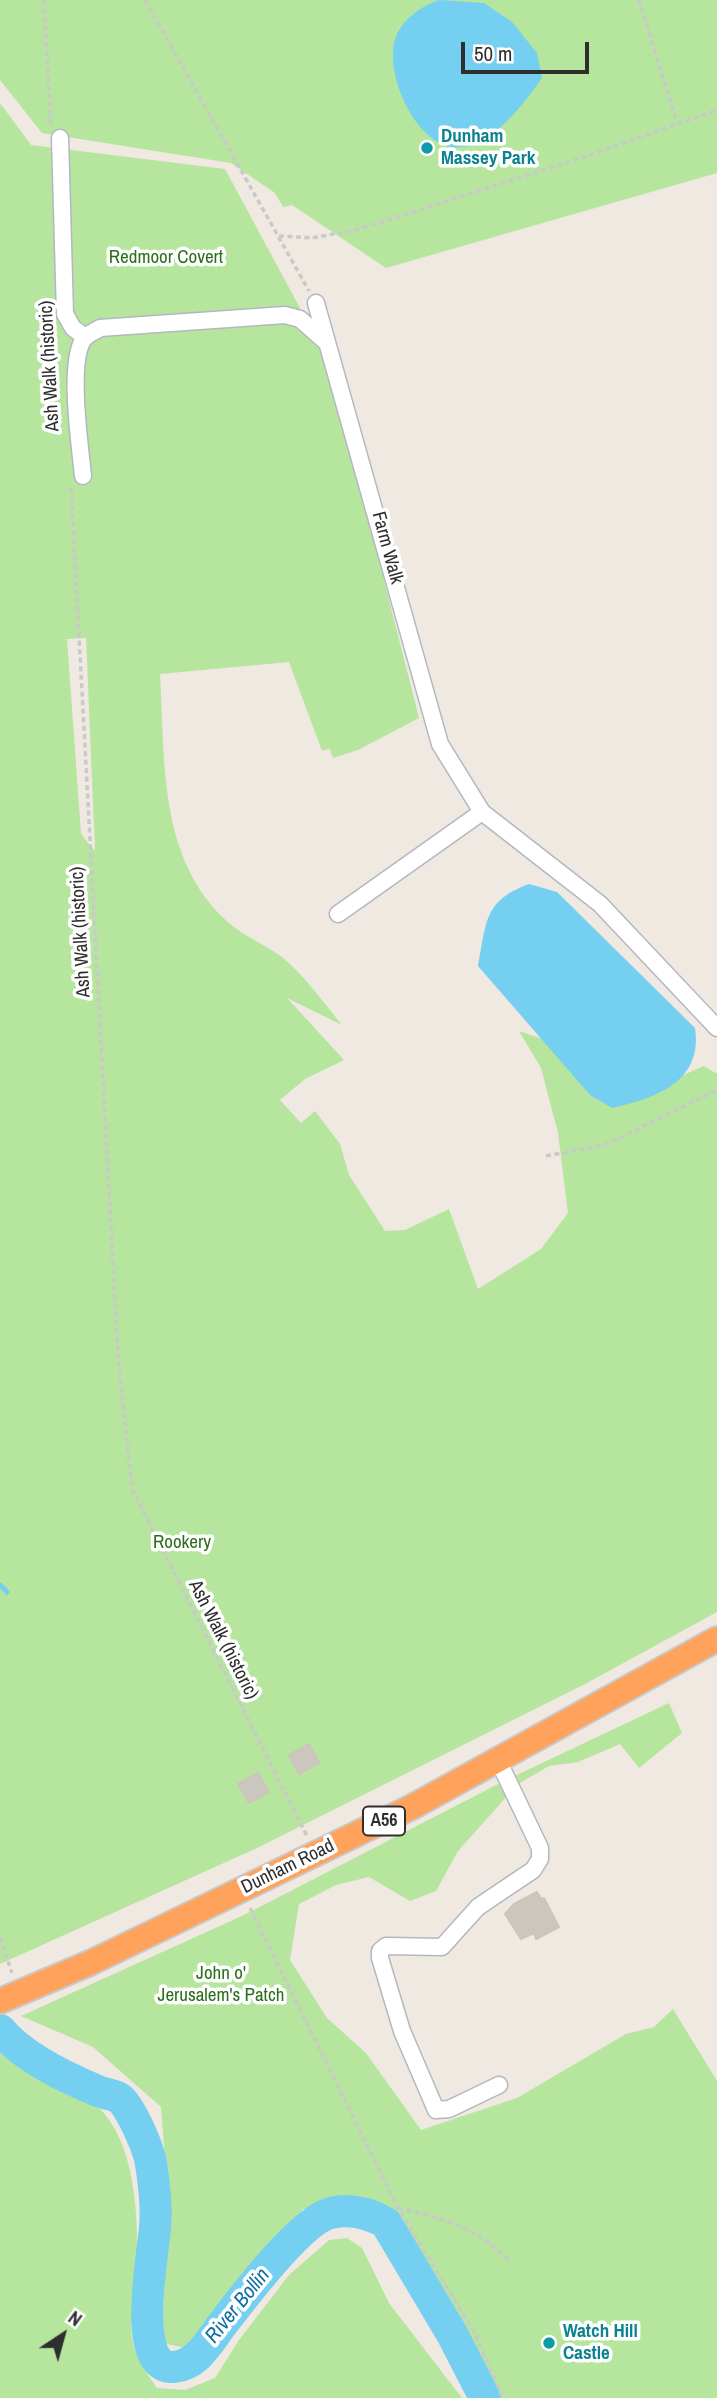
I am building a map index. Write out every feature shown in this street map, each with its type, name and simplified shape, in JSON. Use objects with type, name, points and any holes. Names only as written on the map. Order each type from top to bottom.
[{"type":"highway","name":"Dunham Road","points":[[12,1989],[213,1905],[412,1807],[717,1639]]},
{"type":"lane","points":[[56,138],[65,314],[73,328],[85,337]]},
{"type":"lane","name":"Farm Walk","points":[[316,303],[439,744],[482,812],[600,904],[717,1028]]},
{"type":"lane","points":[[77,480],[78,351],[85,337],[100,328],[285,315],[300,319],[328,344]]},
{"type":"lane","points":[[338,914],[482,812]]},
{"type":"lane","points":[[498,1759],[540,1848],[540,1859],[533,1870],[478,1907],[443,1947],[386,1946],[380,1951],[380,1958],[402,2031],[436,2110],[449,2109],[499,2085]]},
{"type":"path","points":[[44,0],[56,138]]},
{"type":"path","points":[[145,0],[316,303]]},
{"type":"path","points":[[639,0],[677,123]]},
{"type":"path","points":[[279,236],[312,238],[356,230],[584,157],[717,110]]},
{"type":"path","name":"Ash Walk (historic)","points":[[77,480],[118,1356],[132,1489],[300,1822]]},
{"type":"path","points":[[546,1156],[604,1145],[717,1090]]},
{"type":"path","points":[[250,1908],[398,2208],[474,2332],[503,2398]]},
{"type":"path","points":[[0,1937],[12,1989]]},
{"type":"path","points":[[398,2208],[442,2218],[482,2236],[509,2260]]},
{"type":"green space","name":"Dunham Massey Park","points":[[0,0],[717,0],[717,173],[386,268],[292,205],[283,207],[275,193],[231,163],[42,133],[0,80]]},
{"type":"green space","points":[[0,103],[31,145],[225,169],[300,308],[292,321],[311,333],[327,356],[419,718],[358,750],[333,758],[330,749],[322,751],[289,662],[160,674],[165,774],[170,808],[177,840],[189,870],[206,898],[229,923],[290,964],[342,1025],[287,998],[344,1060],[305,1079],[280,1100],[301,1123],[315,1111],[340,1144],[349,1175],[385,1231],[405,1230],[449,1209],[478,1289],[541,1249],[568,1213],[558,1133],[541,1068],[519,1031],[567,1047],[644,1092],[704,1066],[717,1074],[717,1612],[585,1684],[257,1848],[0,1964]],"holes":[[[86,638],[95,850],[81,834],[67,639]]]},
{"type":"green space","name":"John o' Jerusalem's Patch","points":[[669,1703],[682,1733],[639,1768],[620,1744],[578,1762],[549,1766],[518,1784],[458,1851],[436,1891],[410,1901],[369,1877],[336,1885],[299,1904],[290,1960],[327,2018],[366,2053],[421,2130],[517,2098],[626,2034],[654,2027],[673,2009],[717,2081],[717,2398],[484,2398],[423,2274],[378,2208],[303,2209],[191,2349],[162,2343],[168,2200],[161,2107],[93,2047],[21,2016],[244,1915],[502,1782]]},
{"type":"green space","points":[[0,2053],[25,2069],[79,2094],[101,2110],[114,2127],[130,2169],[134,2192],[137,2263],[133,2344],[157,2388],[185,2390],[215,2378],[239,2340],[289,2275],[329,2240],[347,2238],[362,2248],[389,2303],[462,2398],[0,2398]]},
{"type":"water","points":[[439,0],[484,3],[512,22],[537,53],[542,78],[504,124],[479,142],[465,147],[452,147],[438,142],[425,132],[404,100],[393,63],[394,46],[402,26],[416,12]]},
{"type":"water","points":[[529,884],[557,892],[695,1028],[696,1047],[692,1062],[684,1074],[660,1093],[612,1108],[590,1095],[478,966],[486,925],[495,906],[503,898]]},
{"type":"building","points":[[309,1744],[319,1763],[299,1774],[289,1755]]},
{"type":"building","points":[[258,1773],[269,1792],[249,1803],[238,1784]]},
{"type":"building","points":[[537,1892],[541,1899],[544,1898],[559,1927],[536,1939],[534,1933],[521,1939],[505,1914],[514,1904]]},
{"type":"waterway","points":[[0,1585],[7,1592]]},
{"type":"waterway","name":"River Bollin","points":[[0,2030],[46,2066],[86,2086],[119,2098],[138,2128],[150,2157],[155,2195],[156,2219],[147,2308],[152,2350],[160,2363],[174,2367],[196,2357],[257,2281],[304,2230],[331,2213],[353,2211],[386,2223],[452,2334],[485,2398]]},
{"type":"place","name":"Dunham Massey Park","points":[[427,148]]},
{"type":"place","name":"Watch Hill Castle","points":[[549,2343]]},
{"type":"park label","name":"Redmoor Covert","points":[[166,258]]},
{"type":"park label","name":"Rookery","points":[[182,1543]]}]
